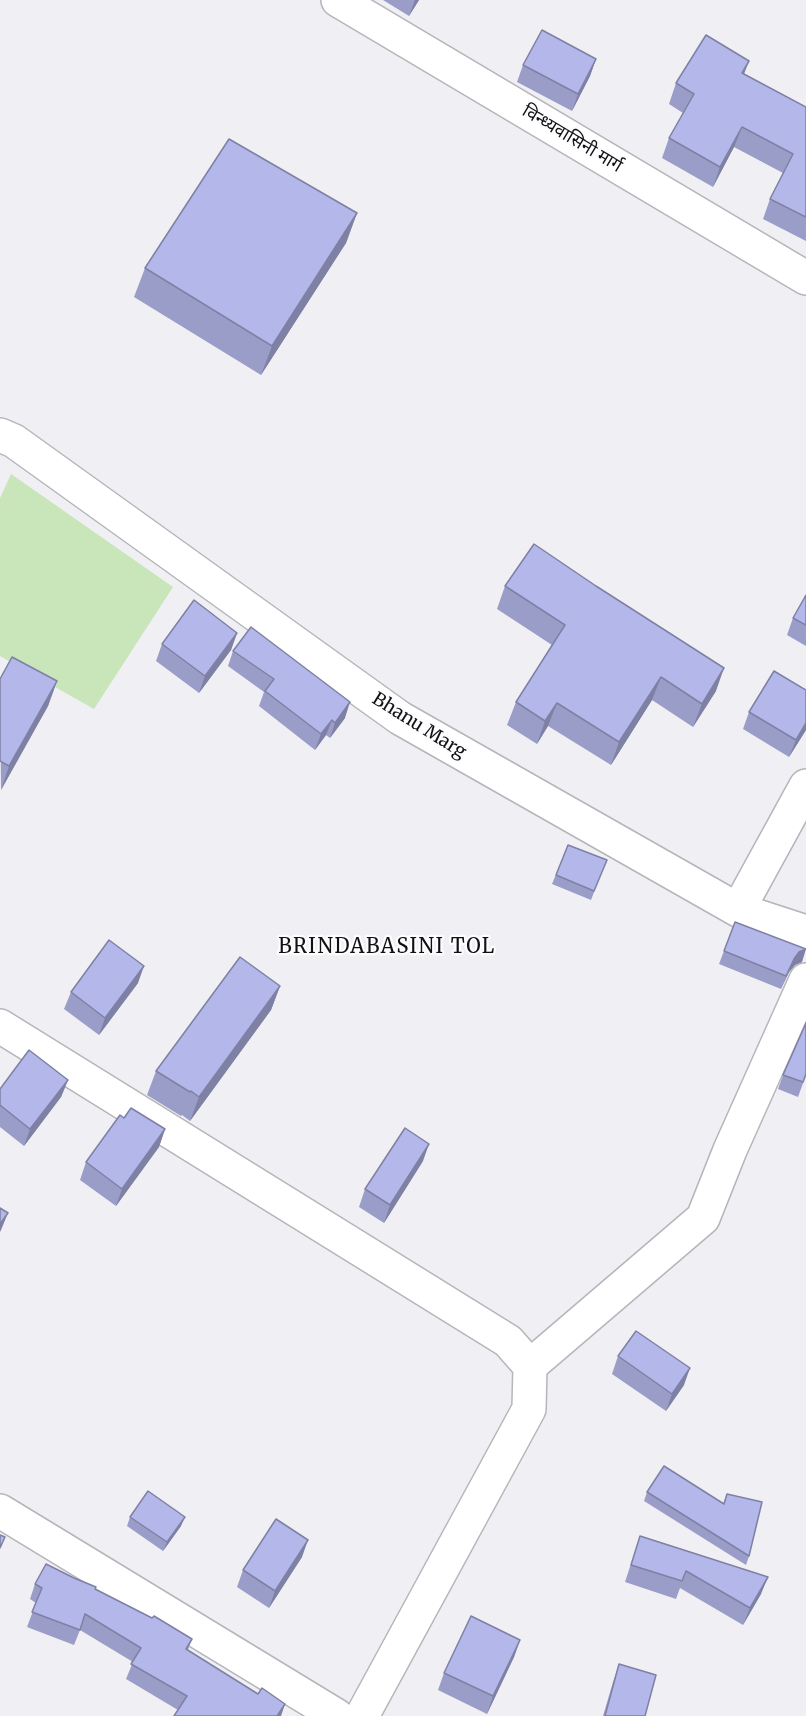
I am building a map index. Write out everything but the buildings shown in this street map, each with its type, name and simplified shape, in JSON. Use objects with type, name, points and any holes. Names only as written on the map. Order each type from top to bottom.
[{"type":"street","name":"विन्ध्यवासिनी मार्ग","points":[[338,0],[806,278]]},
{"type":"street","name":"Bhanu Marg","points":[[0,435],[14,441],[400,718],[738,910],[806,932]]},
{"type":"street","points":[[738,910],[806,786]]},
{"type":"street","points":[[530,1366],[703,1218],[730,1149],[806,980]]},
{"type":"street","points":[[0,1026],[508,1341],[530,1366],[529,1409],[362,1716]]},
{"type":"street","points":[[0,1512],[337,1716]]},
{"type":"green space","points":[[11,474],[173,587],[94,709],[0,656],[0,498]]},
{"type":"district","name":"BRINDABASINI TOL","points":[[387,947]]}]
